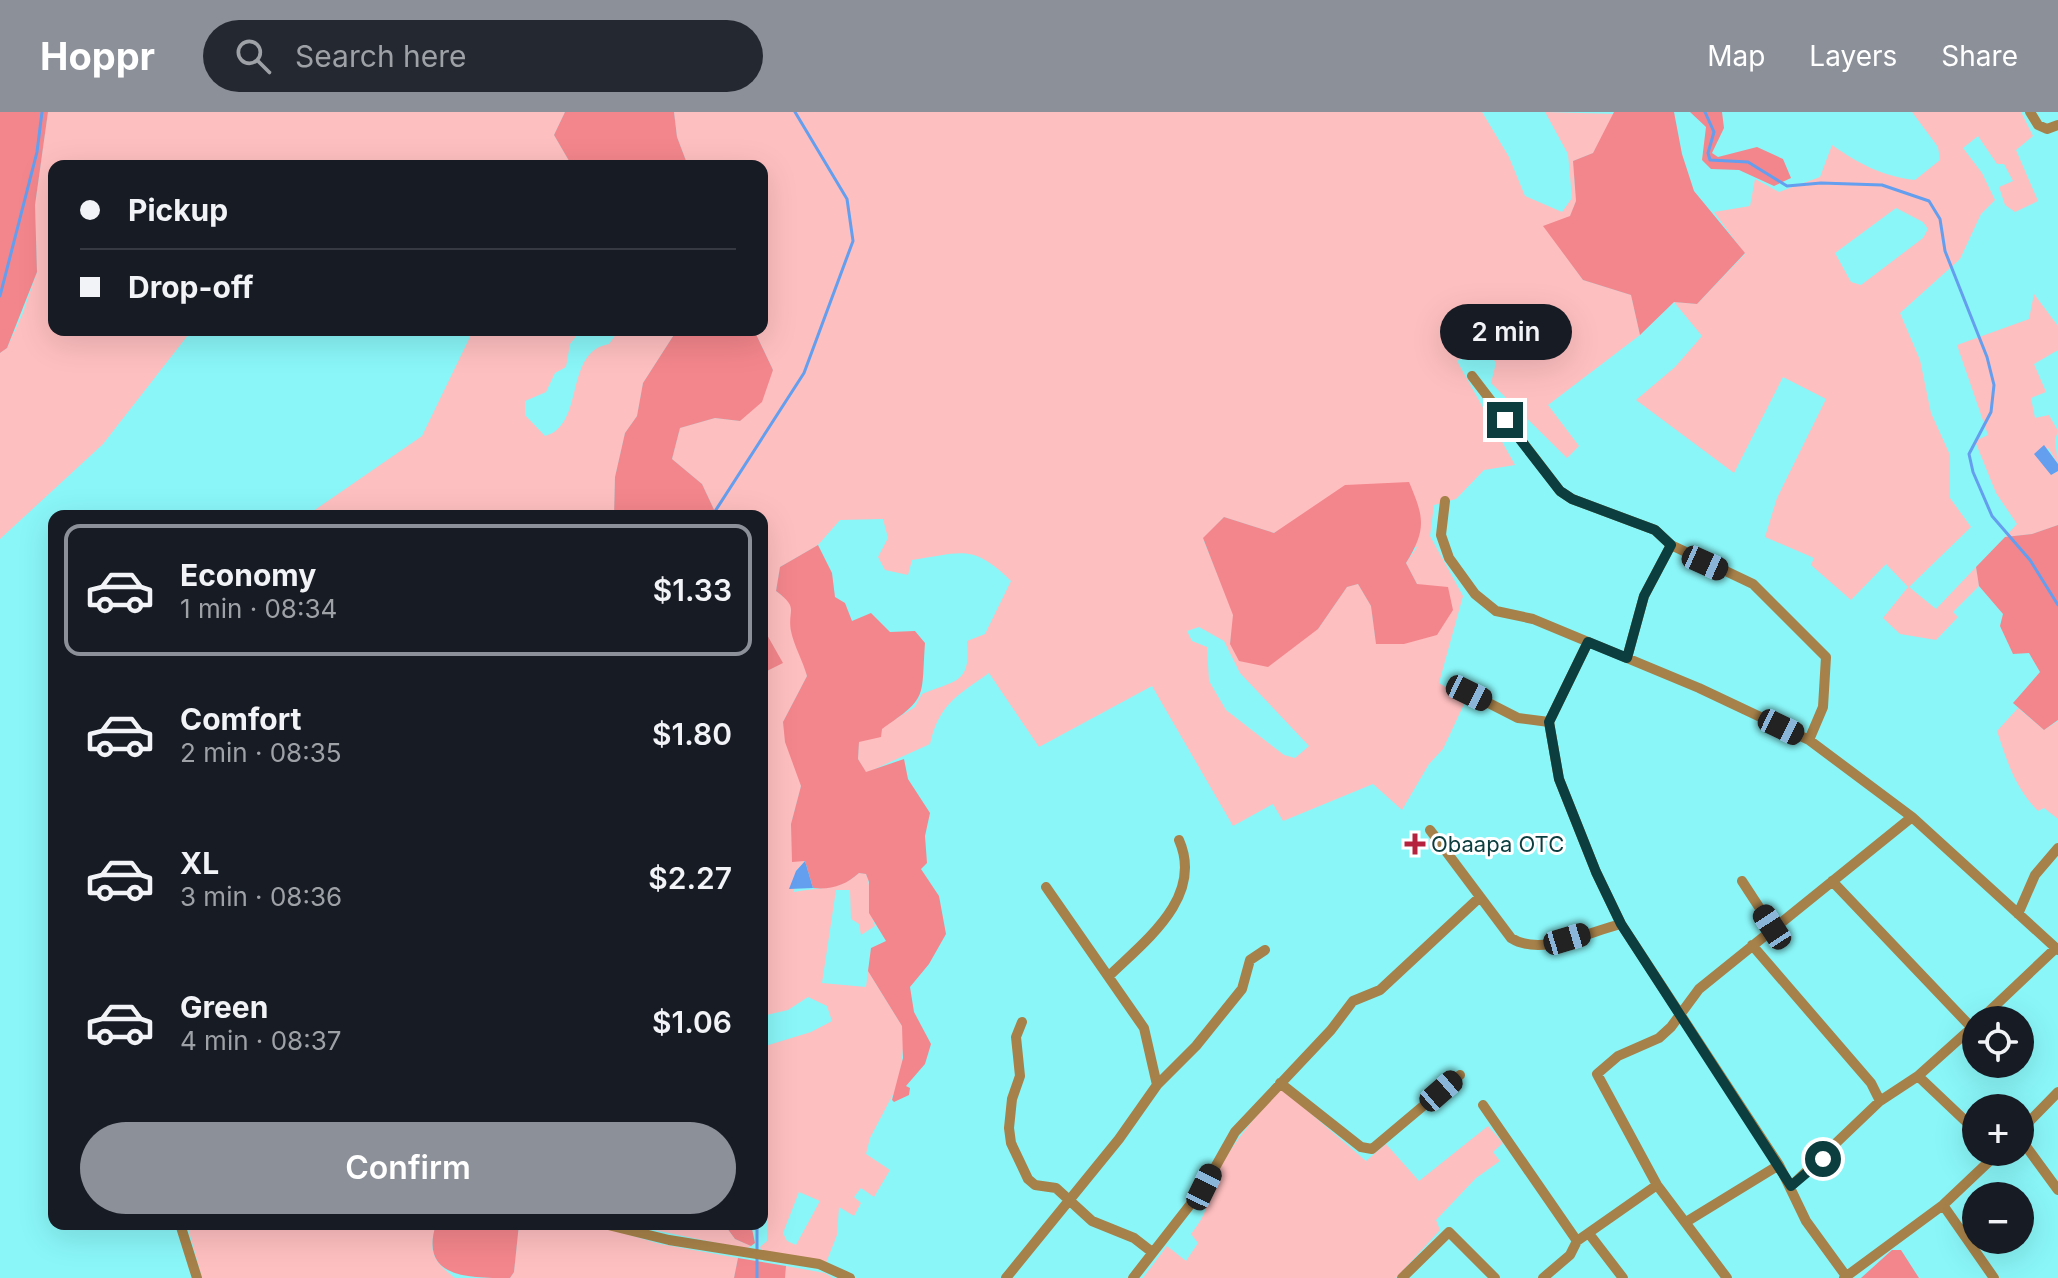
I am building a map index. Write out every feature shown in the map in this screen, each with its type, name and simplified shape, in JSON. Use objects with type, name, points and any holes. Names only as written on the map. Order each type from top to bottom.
[{"type":"street","points":[[2030,112],[2038,125],[2047,129],[2058,125]]},
{"type":"street","points":[[1472,376],[1560,491],[1572,499],[1655,530],[1671,545],[1753,584],[1826,657],[1823,707],[1809,740]]},
{"type":"street","points":[[1445,501],[1441,535],[1449,558],[1475,594],[1496,611],[1533,619],[1809,740],[1912,817],[2057,949],[1995,1006]]},
{"type":"street","points":[[1627,658],[1644,596],[1671,545]]},
{"type":"street","points":[[1588,642],[1549,722],[1559,779],[1596,872],[1621,924],[1779,1165],[1806,1221],[1845,1277],[1943,1205],[1983,1166]]},
{"type":"street","points":[[1469,693],[1518,718],[1549,722]]},
{"type":"street","points":[[1727,1278],[1657,1185],[1597,1074],[1618,1056],[1659,1038],[1699,989],[1912,817]]},
{"type":"street","points":[[1430,830],[1511,938],[1524,946],[1546,945],[1621,924]]},
{"type":"street","points":[[1109,976],[1156,930],[1176,903],[1186,878],[1187,858],[1179,840]]},
{"type":"street","points":[[2018,914],[2035,875],[2058,848]]},
{"type":"street","points":[[1742,881],[1772,927]]},
{"type":"street","points":[[1832,881],[1962,1014]]},
{"type":"street","points":[[1046,887],[1144,1028],[1157,1085]]},
{"type":"street","points":[[1133,1278],[1204,1187],[1226,1143],[1353,1001],[1380,990],[1480,897]]},
{"type":"street","points":[[1752,945],[1871,1083],[1880,1101]]},
{"type":"street","points":[[1006,1278],[1068,1197],[1104,1157],[1157,1085],[1196,1046],[1242,989],[1250,960],[1265,950]]},
{"type":"street","points":[[1022,1022],[1016,1037],[1020,1076],[1012,1099],[1011,1143],[1031,1183],[1056,1188],[1092,1221],[1134,1238],[1152,1252]]},
{"type":"street","points":[[1791,1186],[1880,1101],[1918,1076],[1962,1037]]},
{"type":"street","points":[[1280,1083],[1361,1147],[1372,1149],[1460,1075]]},
{"type":"street","points":[[1918,1076],[1962,1118]]},
{"type":"street","points":[[2034,1117],[2058,1092]]},
{"type":"street","points":[[1483,1105],[1577,1241]]},
{"type":"street","points":[[2034,1157],[2058,1190]]},
{"type":"street","points":[[1686,1222],[1779,1165]]},
{"type":"street","points":[[1543,1278],[1570,1255],[1577,1241],[1590,1235],[1657,1185]]},
{"type":"street","points":[[1943,1205],[1994,1278]]},
{"type":"street","points":[[182,1230],[197,1278]]},
{"type":"street","points":[[628,1230],[669,1240],[819,1264],[850,1278]]},
{"type":"street","points":[[1402,1278],[1449,1232],[1495,1278]]},
{"type":"street","points":[[1590,1235],[1623,1278]]},
{"type":"shaded area","points":[[0,112],[48,112],[35,205],[37,272],[7,348],[0,353]]},
{"type":"shaded area","points":[[48,112],[565,112],[554,135],[569,160],[48,160],[48,336],[187,336],[103,444],[0,539],[0,353],[7,348],[23,313],[37,272],[35,205]]},
{"type":"shaded area","points":[[565,112],[674,112],[677,137],[686,160],[569,160],[554,135]]},
{"type":"shaded area","points":[[674,112],[1482,112],[1509,157],[1525,196],[1562,212],[1572,198],[1568,154],[1545,112],[1615,114],[1593,153],[1573,161],[1576,201],[1570,217],[1544,226],[1583,280],[1631,295],[1640,335],[1548,405],[1579,446],[1567,458],[1491,383],[1496,363],[1483,344],[1457,361],[1515,465],[1484,470],[1456,499],[1434,505],[1430,536],[1463,596],[1439,683],[1466,700],[1443,749],[1429,764],[1402,810],[1373,784],[1283,821],[1273,804],[1233,826],[1152,686],[1039,747],[989,673],[944,710],[930,744],[866,773],[858,759],[859,742],[915,707],[922,694],[953,682],[964,673],[967,641],[985,634],[1011,581],[986,561],[966,554],[912,560],[908,575],[885,570],[878,557],[888,538],[883,519],[840,520],[818,545],[780,567],[776,591],[790,602],[807,676],[783,722],[801,786],[791,824],[792,861],[805,861],[796,871],[794,892],[836,886],[859,873],[866,874],[875,926],[861,935],[859,924],[851,919],[850,890],[836,890],[822,983],[866,987],[868,971],[902,1026],[904,1040],[899,1083],[870,1138],[866,1154],[890,1170],[874,1197],[861,1188],[854,1197],[861,1203],[854,1216],[839,1207],[837,1235],[826,1263],[762,1252],[760,1247],[767,1241],[768,1230],[768,1045],[811,1032],[832,1021],[827,1006],[808,997],[788,1010],[768,1015],[768,670],[782,663],[768,637],[768,510],[714,510],[702,484],[672,459],[680,428],[715,418],[740,421],[773,370],[757,336],[768,336],[768,160],[686,160],[677,137]],"holes":[[[1224,517],[1274,533],[1301,517],[1417,547],[1406,563],[1417,584],[1376,644],[1371,606],[1358,584],[1347,587],[1318,629],[1230,644],[1234,615],[1203,539]],[[1199,627],[1224,641],[1240,673],[1309,746],[1295,758],[1284,755],[1226,710],[1209,681],[1207,647],[1192,641],[1187,631]],[[799,1192],[820,1201],[796,1245],[787,1241],[783,1233]]]},
{"type":"shaded area","points":[[1614,112],[1674,112],[1682,154],[1694,191],[1745,253],[1697,304],[1674,302],[1640,335],[1631,295],[1583,280],[1543,226],[1570,216],[1576,201],[1573,161],[1593,153]]},
{"type":"shaded area","points":[[1690,112],[1722,112],[1724,128],[1712,153],[1718,157],[1757,147],[1783,159],[1791,178],[1774,186],[1739,170],[1711,169],[1702,160],[1706,127]]},
{"type":"shaded area","points":[[1912,112],[2021,112],[2033,136],[2016,150],[2038,201],[2015,212],[2005,205],[1999,187],[2013,181],[2004,164],[1997,164],[1978,136],[1963,148],[1982,173],[1995,200],[1981,214],[1960,259],[1900,313],[1920,360],[1931,413],[1950,455],[1950,498],[1971,527],[1909,587],[1936,609],[1976,567],[1979,586],[1953,612],[1958,617],[1936,640],[1900,634],[1883,618],[1908,587],[1886,564],[1851,600],[1811,565],[1814,558],[1765,537],[1777,498],[1826,399],[1783,377],[1734,473],[1636,400],[1675,367],[1702,336],[1674,302],[1697,304],[1745,254],[1714,212],[1750,206],[1755,179],[1779,192],[1820,177],[1832,145],[1871,168],[1915,180],[1940,160],[1938,147]],"holes":[[[1896,208],[1923,222],[1928,229],[1923,238],[1861,285],[1851,282],[1835,253]]]},
{"type":"shaded area","points":[[2034,294],[2058,326],[2058,350],[2034,364],[2046,392],[2031,398],[2035,418],[2049,415],[2058,431],[2055,440],[2058,464],[2047,446],[2051,475],[2058,471],[2058,525],[2032,534],[2005,537],[2017,524],[1996,493],[1975,441],[1988,435],[1957,345],[2029,319]]},
{"type":"shaded area","points":[[576,336],[570,344],[566,367],[555,373],[546,392],[525,401],[525,415],[545,436],[558,429],[566,418],[579,374],[585,360],[595,350],[609,344],[615,336],[673,336],[643,383],[637,416],[625,433],[615,477],[614,510],[315,510],[422,436],[470,337]]},
{"type":"shaded area","points":[[673,336],[757,336],[773,370],[762,402],[740,421],[715,418],[680,428],[672,459],[702,484],[714,510],[614,510],[615,477],[625,433],[637,416],[643,383]]},
{"type":"shaded area","points":[[1409,482],[1421,523],[1417,541],[1406,563],[1417,584],[1448,587],[1453,610],[1437,635],[1404,644],[1376,644],[1371,606],[1358,584],[1347,587],[1318,629],[1268,667],[1239,661],[1230,644],[1233,615],[1203,538],[1224,517],[1274,533],[1345,485]]},
{"type":"shaded area","points":[[2058,525],[2058,720],[2044,730],[2013,703],[2040,672],[2029,653],[2013,654],[2000,626],[2003,614],[1979,586],[1976,567],[2005,537],[2032,534]]},
{"type":"shaded area","points":[[818,545],[832,573],[835,597],[845,603],[852,621],[871,613],[890,632],[915,631],[925,643],[920,695],[908,710],[882,729],[881,737],[859,742],[858,759],[866,772],[904,759],[908,779],[930,813],[925,836],[927,863],[921,869],[939,896],[946,934],[929,964],[910,987],[914,1012],[931,1044],[925,1064],[906,1086],[910,1088],[909,1095],[894,1102],[903,1058],[902,1026],[868,971],[871,948],[886,941],[869,913],[866,874],[859,873],[849,881],[832,887],[813,888],[805,861],[792,862],[791,824],[801,786],[785,742],[783,722],[807,676],[791,631],[790,606],[776,591],[780,567]]},
{"type":"shaded area","points":[[768,637],[783,663],[768,670]]},
{"type":"shaded area","points":[[2018,708],[2044,730],[2058,721],[2058,819],[2044,808],[2038,811],[2030,802],[2004,753],[1997,731]]},
{"type":"shaded area","points":[[1281,1088],[1366,1161],[1386,1144],[1419,1181],[1488,1126],[1503,1143],[1493,1152],[1500,1161],[1476,1178],[1436,1220],[1440,1230],[1396,1278],[1143,1278],[1167,1246],[1186,1261],[1198,1243],[1191,1234],[1203,1215],[1225,1159]]},
{"type":"shaded area","points":[[189,1230],[435,1230],[434,1255],[455,1278],[202,1278]]},
{"type":"shaded area","points":[[435,1230],[518,1230],[514,1272],[510,1278],[478,1277],[450,1271],[434,1255]]},
{"type":"shaded area","points":[[518,1230],[613,1230],[660,1244],[738,1258],[734,1278],[510,1278],[514,1272]]},
{"type":"shaded area","points":[[654,1230],[728,1230],[735,1239],[751,1246],[746,1249]]},
{"type":"shaded area","points":[[728,1230],[752,1230],[755,1243],[751,1246],[735,1239]]},
{"type":"shaded area","points":[[1892,1250],[1901,1250],[1919,1278],[1861,1278]]},
{"type":"shaded area","points":[[738,1258],[786,1266],[785,1278],[734,1278]]},
{"type":"shaded area","points":[[786,1266],[825,1273],[833,1278],[785,1278]]},
{"type":"water","points":[[2044,445],[2058,464],[2058,471],[2051,475],[2034,454]]},
{"type":"water","points":[[805,861],[813,888],[789,889],[796,871]]},
{"type":"waterway","points":[[0,296],[37,152],[42,112]]},
{"type":"waterway","points":[[716,510],[804,373],[853,241],[847,199],[795,112]]},
{"type":"waterway","points":[[1705,112],[1714,132],[1708,153],[1710,160],[1748,162],[1787,186],[1821,183],[1882,185],[1929,201],[1940,219],[1945,251],[1987,357],[1994,385],[1991,412],[1969,454],[1973,472],[1992,516],[2030,560],[2058,605]]},
{"type":"waterway","points":[[757,1230],[757,1250]]},
{"type":"waterway","points":[[757,1258],[757,1278]]},
{"type":"place","name":"Obaapa OTC","points":[[1415,844]]},
{"type":"route","points":[[1505,420],[1560,491],[1572,499],[1655,530],[1671,545],[1670,553],[1644,596],[1627,658],[1588,642],[1566,693],[1549,722],[1559,779],[1596,872],[1621,924],[1682,1013],[1720,1079],[1791,1186],[1823,1159]]}]
